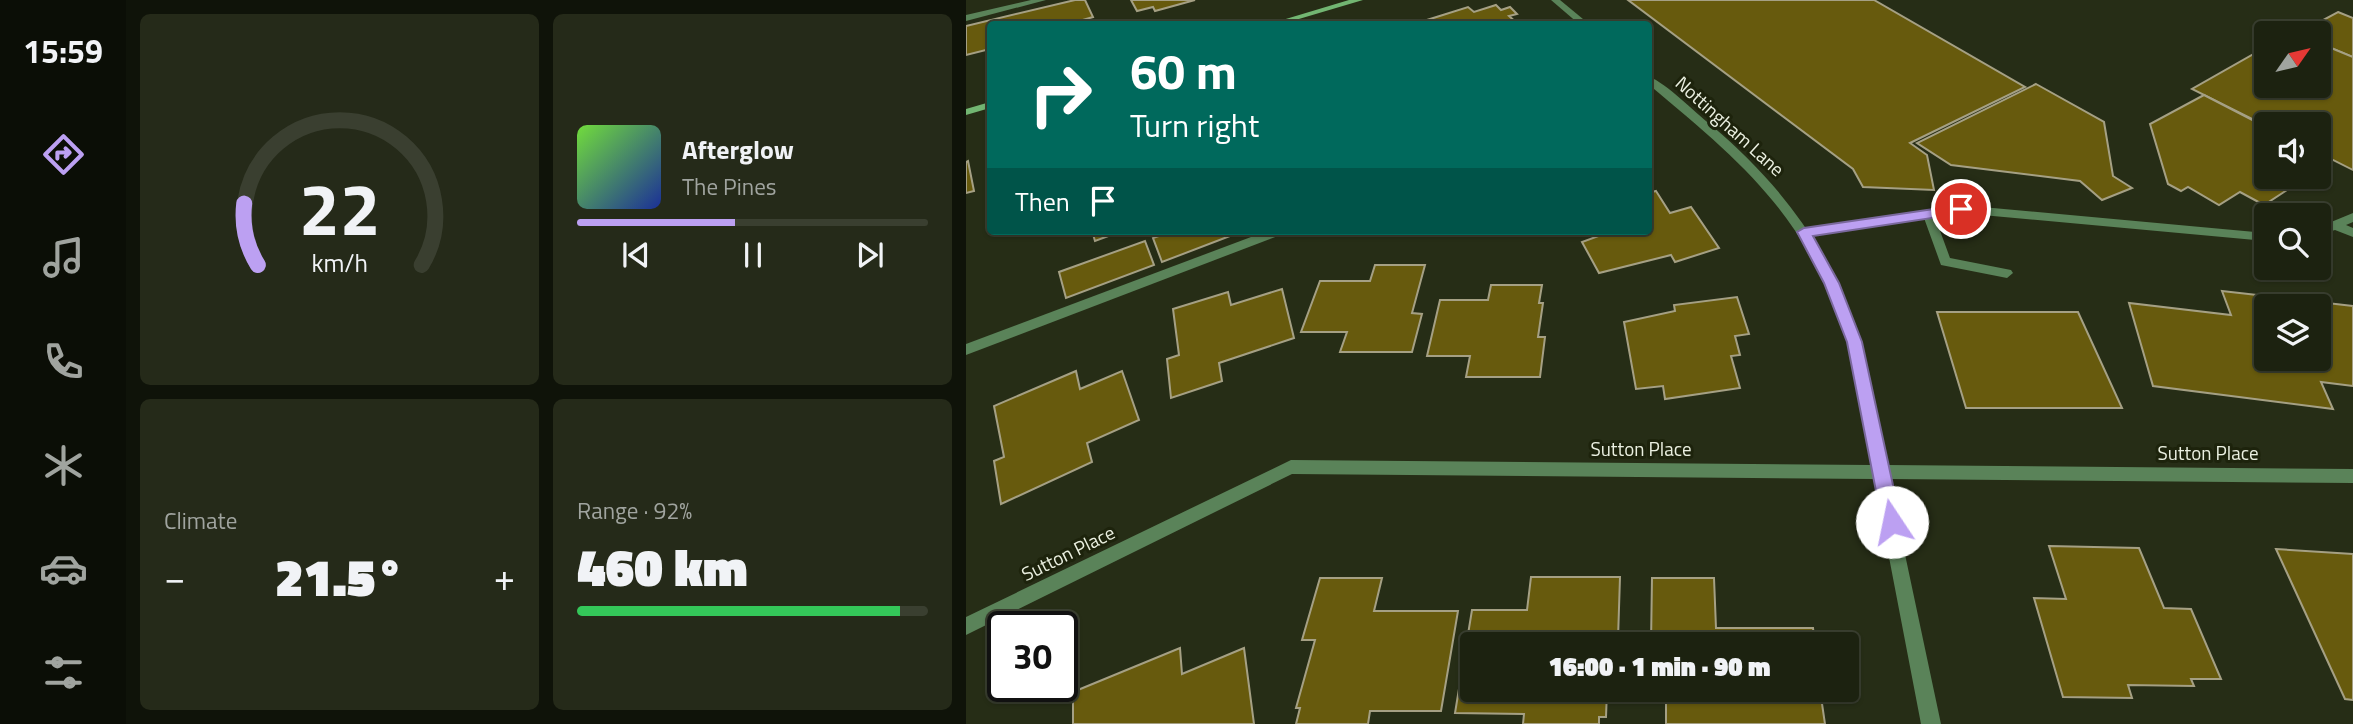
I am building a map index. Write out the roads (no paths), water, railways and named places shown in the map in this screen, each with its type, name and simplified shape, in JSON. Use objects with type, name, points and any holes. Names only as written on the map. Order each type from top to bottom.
[{"type":"street","points":[[966,18],[1042,0]]},
{"type":"street","points":[[1284,21],[1359,0]]},
{"type":"street","points":[[1555,0],[1580,21]]},
{"type":"street","name":"Nottingham Lane","points":[[1652,85],[1730,147],[1767,183],[1804,232],[1832,283],[1854,342],[1931,724]]},
{"type":"street","points":[[966,112],[987,106]]},
{"type":"street","points":[[1804,232],[1961,209],[2254,236]]},
{"type":"street","points":[[1928,214],[1945,262],[2007,273]]},
{"type":"street","points":[[2331,227],[2353,217]]},
{"type":"street","points":[[2336,225],[2353,233]]},
{"type":"street","points":[[966,350],[1268,235]]},
{"type":"street","name":"Sutton Place","points":[[966,626],[1291,467],[2353,476]]}]
